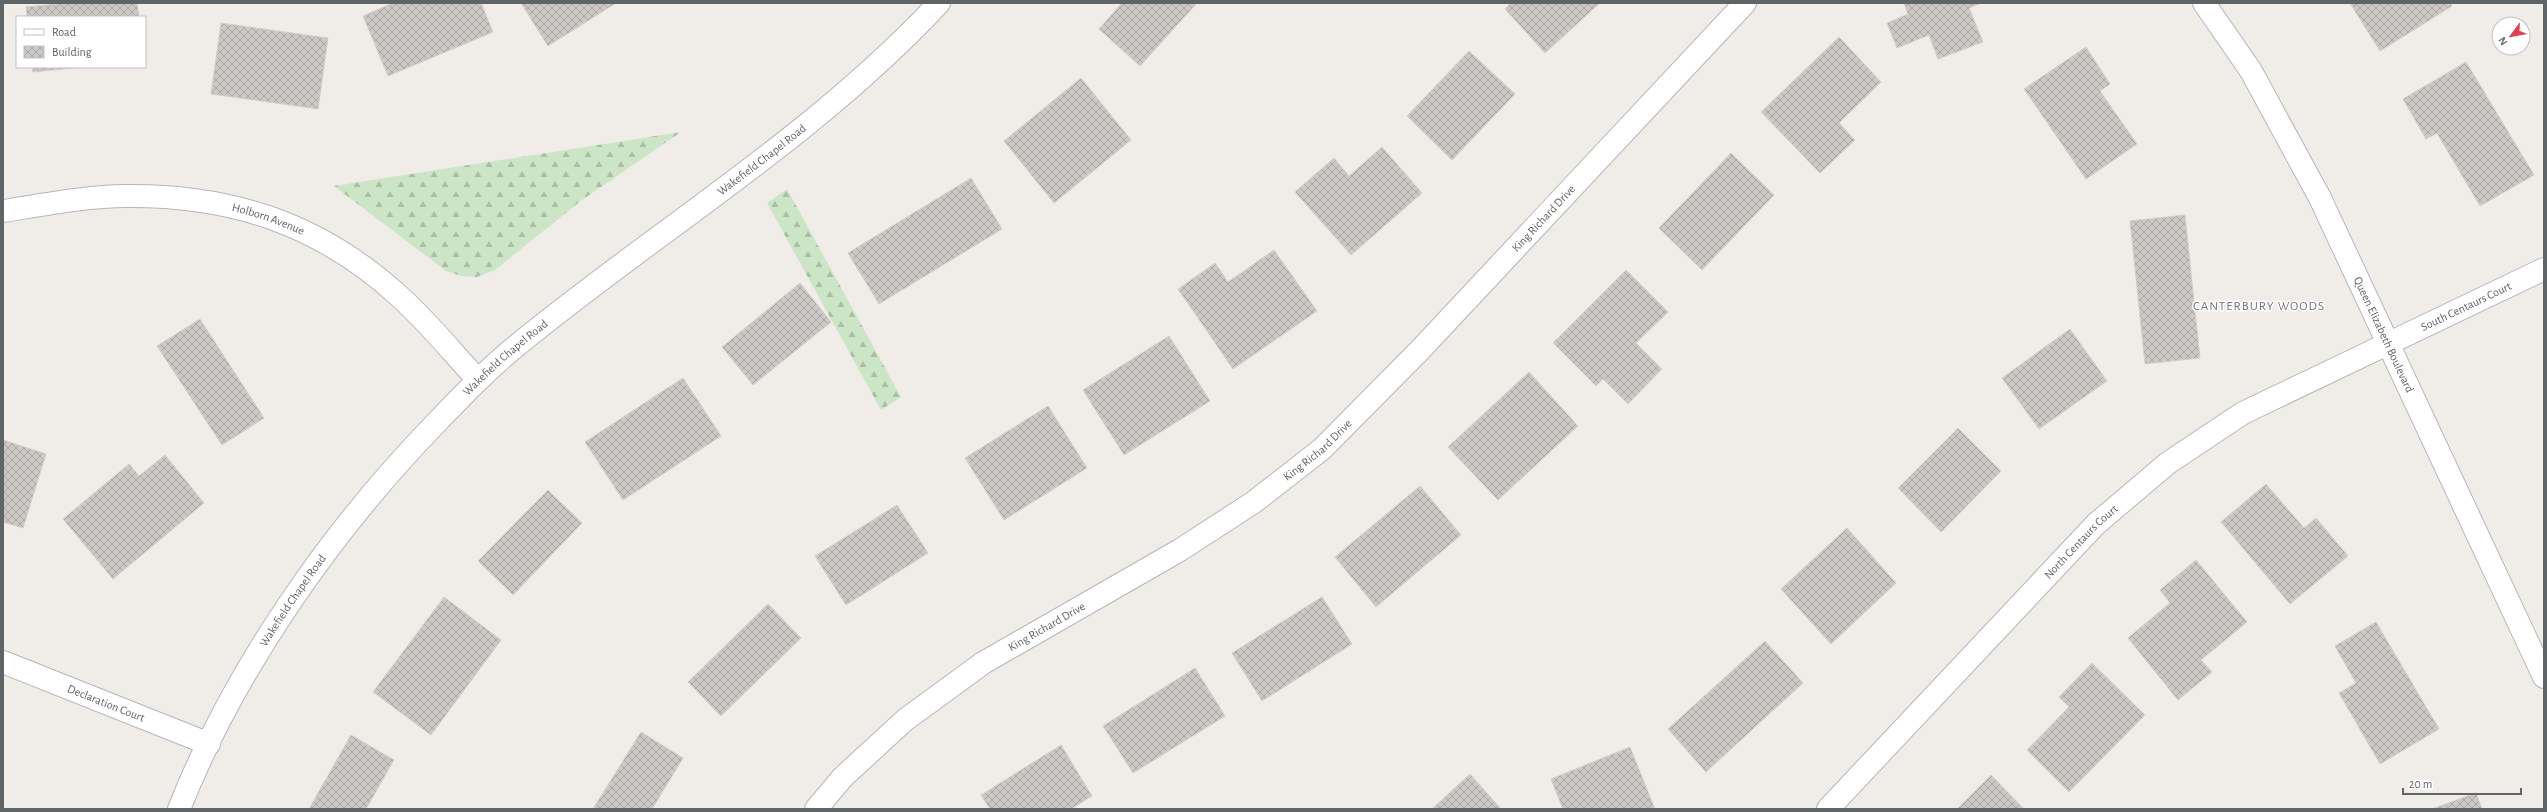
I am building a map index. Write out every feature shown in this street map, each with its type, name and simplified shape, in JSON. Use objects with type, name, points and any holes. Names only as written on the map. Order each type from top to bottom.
[{"type":"street","name":"Wakefield Chapel Road","points":[[179,809],[227,708],[285,610],[329,546],[396,465],[478,380],[513,348],[632,254],[752,169],[842,97],[939,3]]},
{"type":"street","name":"King Richard Drive","points":[[816,809],[843,778],[905,720],[983,663],[1180,550],[1254,502],[1322,449],[1420,350],[1745,3]]},
{"type":"street","name":"Queen Elizabeth Boulevard","points":[[2204,3],[2251,70],[2320,198],[2544,677]]},
{"type":"street","name":"Holborn Avenue","points":[[3,211],[125,196],[190,198],[254,210],[307,231],[356,260],[400,296],[478,380]]},
{"type":"street","name":"South Centaurs Court","points":[[2388,343],[2544,269]]},
{"type":"street","name":"North Centaurs Court","points":[[1828,809],[2096,524],[2168,463],[2243,413],[2388,343]]},
{"type":"street","name":"Declaration Court","points":[[3,662],[209,744]]},
{"type":"green space","points":[[681,132],[582,200],[495,270],[477,277],[461,276],[446,271],[334,186]]},
{"type":"green space","points":[[787,189],[901,397],[881,410],[767,203]]},
{"type":"building","points":[[68,3],[137,3],[139,16],[27,16],[26,7]]},
{"type":"building","points":[[393,3],[481,3],[493,32],[388,76],[363,16]]},
{"type":"building","points":[[521,3],[616,3],[548,46]]},
{"type":"building","points":[[1122,3],[1197,3],[1140,66],[1099,29]]},
{"type":"building","points":[[1511,3],[1600,3],[1545,53],[1505,9]]},
{"type":"building","points":[[1904,3],[1981,3],[1969,8],[1983,42],[1938,59],[1929,35],[1897,48],[1887,23],[1908,14]]},
{"type":"building","points":[[2350,3],[2450,3],[2452,6],[2380,51]]},
{"type":"building","points":[[221,23],[328,38],[318,109],[211,94]]},
{"type":"building","points":[[1839,37],[1881,82],[1839,123],[1855,140],[1820,173],[1761,112]]},
{"type":"building","points":[[2086,47],[2110,84],[2100,91],[2137,144],[2086,179],[2024,89]]},
{"type":"building","points":[[1469,51],[1515,94],[1452,160],[1407,116]]},
{"type":"building","points":[[2466,62],[2534,175],[2480,206],[2437,133],[2426,139],[2403,99]]},
{"type":"building","points":[[32,68],[73,68],[33,72]]},
{"type":"building","points":[[1081,78],[1131,140],[1054,203],[1004,141]]},
{"type":"building","points":[[1382,147],[1422,193],[1351,255],[1295,192],[1334,158],[1349,176]]},
{"type":"building","points":[[1731,153],[1774,195],[1702,270],[1659,228]]},
{"type":"building","points":[[971,178],[1002,229],[879,304],[848,253]]},
{"type":"building","points":[[2185,215],[2200,358],[2145,364],[2130,221]]},
{"type":"building","points":[[1274,250],[1317,311],[1233,369],[1178,289],[1215,263],[1228,282]]},
{"type":"building","points":[[1626,270],[1668,312],[1636,343],[1662,369],[1628,404],[1603,379],[1596,386],[1553,343]]},
{"type":"building","points":[[800,283],[831,322],[753,385],[722,347]]},
{"type":"building","points":[[200,319],[264,418],[222,445],[157,346]]},
{"type":"building","points":[[2070,329],[2107,381],[2039,429],[2002,378]]},
{"type":"building","points":[[1169,336],[1210,401],[1124,455],[1083,390]]},
{"type":"building","points":[[1529,372],[1578,426],[1498,500],[1448,447]]},
{"type":"building","points":[[683,378],[721,436],[623,500],[585,442]]},
{"type":"building","points":[[1048,406],[1087,468],[1004,520],[965,458]]},
{"type":"building","points":[[1958,428],[2001,471],[1941,532],[1898,488]]},
{"type":"building","points":[[3,440],[46,454],[23,528],[3,522]]},
{"type":"building","points":[[165,455],[204,503],[113,579],[63,519],[129,464],[139,476]]},
{"type":"building","points":[[2266,484],[2304,528],[2316,518],[2348,556],[2290,604],[2221,522]]},
{"type":"building","points":[[1420,486],[1461,535],[1376,607],[1335,557]]},
{"type":"building","points":[[548,490],[582,523],[513,595],[478,561]]},
{"type":"building","points":[[897,505],[928,553],[846,605],[815,556]]},
{"type":"building","points":[[1847,528],[1896,583],[1831,644],[1781,589]]},
{"type":"building","points":[[2196,560],[2247,622],[2201,660],[2212,672],[2178,700],[2128,638],[2170,603],[2160,590]]},
{"type":"building","points":[[444,597],[501,640],[431,735],[373,692]]},
{"type":"building","points":[[1322,597],[1352,644],[1262,701],[1232,653]]},
{"type":"building","points":[[768,604],[801,638],[721,716],[688,682]]},
{"type":"building","points":[[2376,622],[2439,729],[2380,764],[2339,693],[2356,683],[2335,646]]},
{"type":"building","points":[[1765,641],[1803,683],[1706,772],[1668,729]]},
{"type":"building","points":[[2092,663],[2145,715],[2069,792],[2027,750],[2069,707],[2059,697]]},
{"type":"building","points":[[1195,668],[1225,716],[1133,773],[1103,726]]},
{"type":"building","points":[[641,732],[683,758],[652,809],[593,809]]},
{"type":"building","points":[[351,735],[394,760],[366,809],[309,809]]},
{"type":"building","points":[[1061,745],[1092,796],[1071,809],[990,809],[981,795]]},
{"type":"building","points":[[1630,747],[1655,809],[1563,809],[1551,779]]},
{"type":"building","points":[[1470,774],[1501,809],[1432,809]]},
{"type":"building","points":[[1991,775],[2024,809],[1957,809]]},
{"type":"building","points":[[2476,793],[2482,809],[2432,809]]},
{"type":"district","name":"CANTERBURY WOODS","points":[[2259,306]]}]
